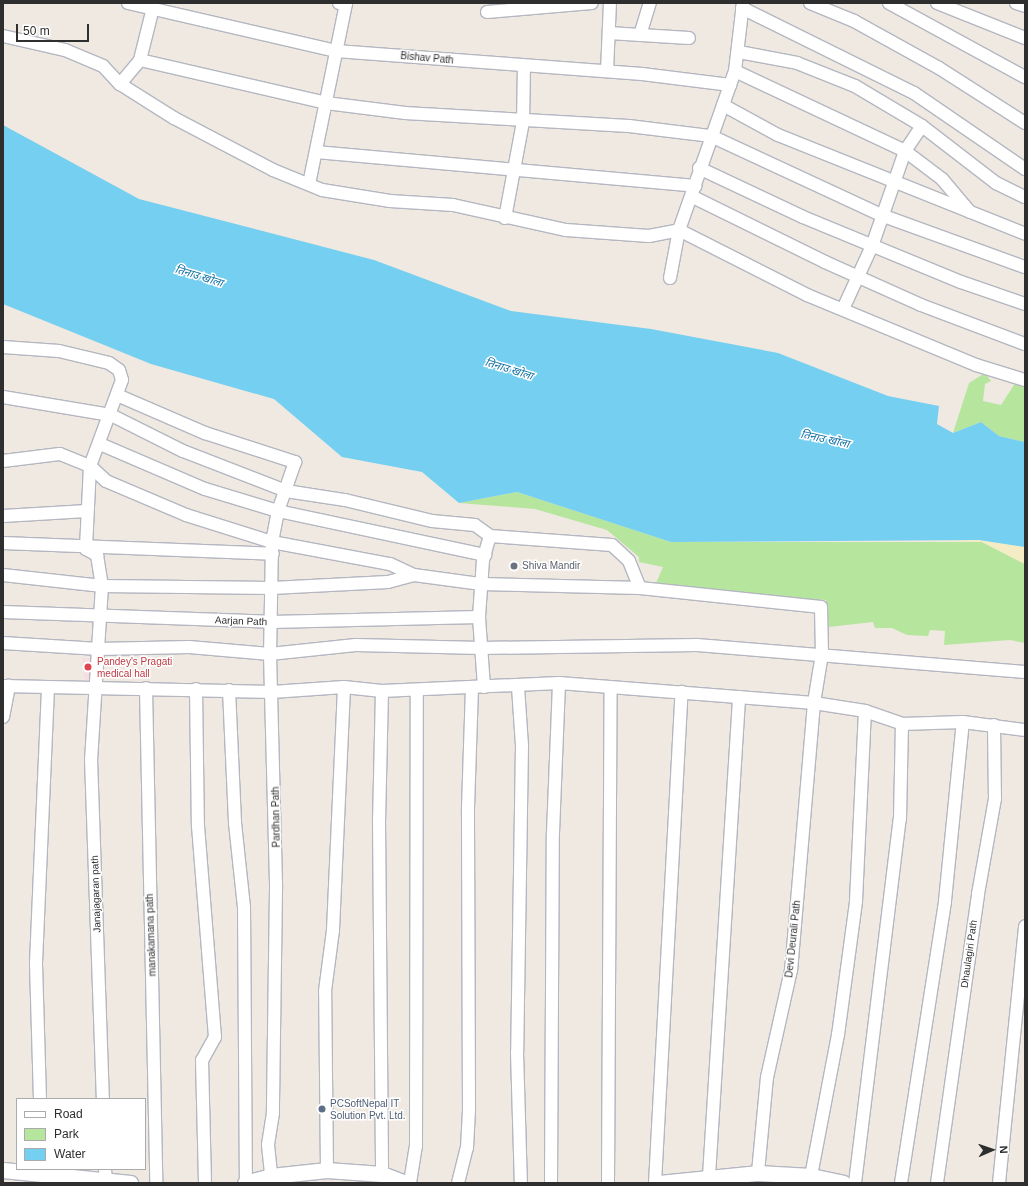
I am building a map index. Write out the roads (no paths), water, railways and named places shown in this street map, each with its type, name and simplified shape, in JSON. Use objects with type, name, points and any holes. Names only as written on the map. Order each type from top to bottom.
[{"type":"street","points":[[310,184],[346,4],[339,3]]},
{"type":"street","points":[[487,12],[592,3]]},
{"type":"street","points":[[607,71],[610,3]]},
{"type":"street","points":[[640,35],[650,3],[642,3]]},
{"type":"street","points":[[810,3],[854,21],[939,68],[1025,123]]},
{"type":"street","points":[[889,3],[1025,77]]},
{"type":"street","points":[[937,3],[1025,38]]},
{"type":"street","points":[[1016,3],[1025,6]]},
{"type":"street","name":"Bishav Path","points":[[136,4],[336,51],[607,71],[730,85]]},
{"type":"street","points":[[670,278],[679,230],[694,191],[699,168],[735,71],[739,52],[743,6],[914,93],[1025,169]]},
{"type":"street","points":[[120,84],[140,60],[153,8]]},
{"type":"street","points":[[608,33],[689,38]]},
{"type":"street","points":[[3,36],[65,50],[103,66],[120,84],[194,128],[273,170],[310,184],[340,194],[452,206],[566,230],[649,236],[679,230],[843,309],[969,362],[1025,380]]},
{"type":"street","points":[[739,52],[796,63],[855,86],[922,126],[996,183],[1025,197]]},
{"type":"street","points":[[140,60],[326,103],[523,122],[629,126],[711,136],[881,215],[1025,267]]},
{"type":"street","points":[[505,218],[523,122],[524,66]]},
{"type":"street","points":[[735,71],[905,151],[942,179],[970,212]]},
{"type":"street","points":[[723,105],[778,135],[894,184],[1025,234]]},
{"type":"street","points":[[843,309],[872,246],[881,215],[894,184],[905,151],[922,126]]},
{"type":"street","points":[[316,152],[514,171],[694,191],[859,276],[921,305],[1025,344]]},
{"type":"street","points":[[699,168],[872,246],[1025,304]]},
{"type":"street","points":[[3,347],[59,351],[109,364],[119,370],[122,380],[111,415],[90,466],[86,549]]},
{"type":"street","name":"Pardhan Path","points":[[117,394],[205,433],[295,462],[278,511],[272,542],[273,554],[270,654],[276,889],[273,1113],[268,1145],[270,1176]]},
{"type":"street","points":[[3,397],[111,415],[183,451],[286,491],[345,500],[432,521],[474,525],[490,536],[612,545],[629,561],[640,588],[481,584],[414,575],[390,564],[272,542],[186,515],[106,481],[90,466],[60,454],[3,460]]},
{"type":"street","points":[[100,444],[206,489],[278,511],[485,555]]},
{"type":"street","points":[[3,516],[87,511]]},
{"type":"street","points":[[458,1183],[467,1148],[469,1109],[468,808],[481,648],[478,617],[485,555],[490,536]]},
{"type":"street","points":[[3,543],[86,549],[273,554]]},
{"type":"street","name":"Janajagaran path","points":[[86,549],[97,555],[102,586],[92,759],[103,1098]]},
{"type":"street","points":[[3,575],[102,586],[272,588],[388,582],[414,575]]},
{"type":"street","name":"Devi Deurali Path","points":[[640,588],[821,607],[822,654],[814,703],[791,970],[767,1077],[758,1173]]},
{"type":"street","name":"Aarjan Path","points":[[3,612],[271,622],[478,617]]},
{"type":"street","points":[[3,643],[99,649],[189,647],[270,654],[356,645],[481,648],[697,645],[822,654],[1025,672]]},
{"type":"street","points":[[551,1183],[553,833],[559,683]]},
{"type":"street","points":[[3,717],[6,686],[196,689],[272,692],[344,687],[382,691],[518,687],[559,683],[814,703],[865,711],[902,724],[963,722],[1025,730]]},
{"type":"street","points":[[40,1098],[36,963],[48,687]]},
{"type":"street","points":[[327,1170],[325,991],[333,930],[344,687]]},
{"type":"street","points":[[518,687],[522,745],[517,1052],[520,1183]]},
{"type":"street","points":[[608,1183],[611,687]]},
{"type":"street","name":"manakamana path","points":[[146,688],[156,1183]]},
{"type":"street","points":[[196,689],[198,826],[215,1036],[202,1060],[205,1183]]},
{"type":"street","points":[[229,690],[235,823],[244,907],[246,1183],[270,1176],[327,1170],[363,1177],[382,1174],[405,1183]]},
{"type":"street","points":[[410,1183],[416,1147],[417,690]]},
{"type":"street","points":[[382,691],[379,820],[382,1174]]},
{"type":"street","points":[[655,1183],[682,692]]},
{"type":"street","points":[[709,1176],[739,697]]},
{"type":"street","points":[[812,1176],[838,1035],[856,901],[865,711]]},
{"type":"street","points":[[901,1183],[945,901],[963,722]]},
{"type":"street","points":[[855,1183],[900,819],[902,724]]},
{"type":"street","name":"Dhaulagiri Path","points":[[937,1183],[978,894],[995,799],[994,725]]},
{"type":"street","points":[[999,1183],[1025,926]]},
{"type":"street","points":[[3,1170],[105,1174],[130,1183]]},
{"type":"street","points":[[659,1183],[692,1181],[709,1176],[735,1179],[758,1173],[783,1178],[812,1176],[843,1183]]},
{"type":"water","name":"तिनाउ खोला","points":[[3,125],[139,199],[374,260],[511,311],[651,329],[778,353],[888,396],[939,406],[937,424],[953,433],[981,422],[999,436],[1025,442],[1025,547],[979,540],[671,542],[517,492],[459,503],[422,472],[342,457],[274,399],[151,364],[3,304]]},
{"type":"place","name":"Shiva Mandir","points":[[514,566]]},
{"type":"place","name":"Pandey's Pragati medical hall","points":[[88,667]]},
{"type":"place","name":"PCSoftNepal IT Solution Pvt. Ltd.","points":[[322,1109]]}]
